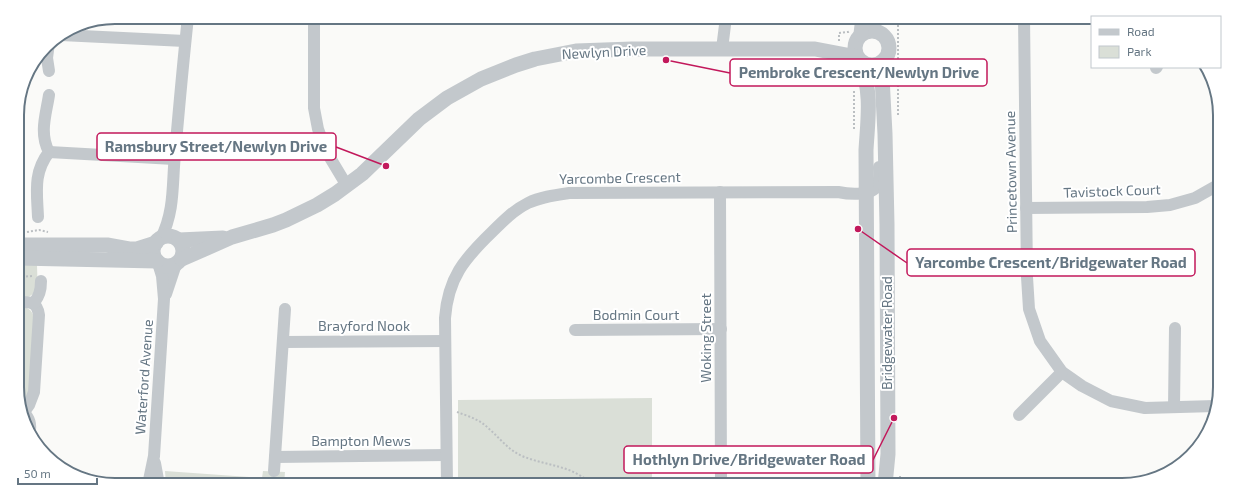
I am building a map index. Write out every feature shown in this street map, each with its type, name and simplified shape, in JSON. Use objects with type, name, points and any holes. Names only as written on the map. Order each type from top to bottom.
[{"type":"street","points":[[168,239],[166,227],[171,210],[174,159],[187,24]]},
{"type":"street","points":[[314,24],[314,108],[318,129],[326,151],[347,186]]},
{"type":"street","points":[[726,24],[726,49]]},
{"type":"street","points":[[862,24],[859,36],[854,46],[855,52],[859,59],[865,64],[875,65],[884,60],[887,56],[889,47],[888,42],[882,33],[880,24]]},
{"type":"street","name":"Princetown Avenue","points":[[1024,24],[1027,277],[1029,309],[1040,341],[1062,372],[1082,386],[1111,401],[1145,408],[1211,406]]},
{"type":"street","points":[[859,36],[866,31],[872,30],[882,33]]},
{"type":"street","points":[[70,35],[185,41]]},
{"type":"street","name":"Newlyn Drive","points":[[815,49],[859,36]]},
{"type":"street","name":"Newlyn Drive","points":[[179,262],[232,237],[273,225],[317,205],[347,186],[377,161],[419,119],[442,101],[481,79],[516,65],[555,54],[594,50],[815,49],[859,59]]},
{"type":"street","points":[[47,55],[49,71]]},
{"type":"street","name":"Bridgewater Road","points":[[859,59],[868,87],[869,100],[866,150],[868,478]]},
{"type":"street","name":"Bridgewater Road","points":[[884,60],[882,77],[885,134],[888,461],[886,478]]},
{"type":"street","points":[[49,95],[43,131],[44,140],[49,152]]},
{"type":"street","points":[[866,193],[874,189],[878,183],[879,148],[885,134]]},
{"type":"street","points":[[49,152],[174,159]]},
{"type":"street","points":[[38,217],[36,187],[38,174],[42,161],[49,152]]},
{"type":"street","name":"Yarcombe Crescent","points":[[838,192],[859,184],[866,177]]},
{"type":"street","name":"Tavistock Court","points":[[1026,208],[1147,207],[1170,204],[1195,198],[1213,188]]},
{"type":"street","name":"Woking Street","points":[[720,192],[721,478]]},
{"type":"street","name":"Yarcombe Crescent","points":[[447,478],[446,306],[453,282],[467,258],[508,216],[529,202],[541,198],[569,193],[866,193]]},
{"type":"street","name":"Newlyn Drive","points":[[24,245],[107,245],[137,249],[168,239],[232,237]]},
{"type":"street","points":[[24,258],[158,262],[167,266],[179,262],[184,254],[182,244],[168,239]]},
{"type":"street","points":[[158,262],[153,252],[168,239]]},
{"type":"street","name":"Waterford Avenue","points":[[149,478],[154,456],[164,299],[162,276],[158,262]]},
{"type":"street","name":"Waterford Avenue","points":[[164,299],[179,262]]},
{"type":"street","points":[[34,304],[41,291],[41,281]]},
{"type":"street","points":[[24,303],[34,304],[37,306],[39,315],[35,386],[32,398],[26,406]]},
{"type":"street","points":[[274,471],[285,309]]},
{"type":"street","points":[[1174,407],[1175,328]]},
{"type":"street","name":"Bodmin Court","points":[[576,330],[721,330]]},
{"type":"street","name":"Brayford Nook","points":[[283,342],[445,341]]},
{"type":"street","points":[[1019,415],[1062,372]]},
{"type":"street","name":"Bampton Mews","points":[[275,457],[446,455]]},
{"type":"street","name":"Waterford Avenue","points":[[154,456],[158,478]]},
{"type":"path","points":[[898,24],[898,117]]},
{"type":"path","points":[[839,33],[839,41]]},
{"type":"path","points":[[854,88],[854,133]]},
{"type":"path","points":[[456,412],[481,422],[512,450],[521,456],[571,470],[584,478]]},
{"type":"green space","points":[[24,263],[37,264],[36,287],[32,295],[24,297]]},
{"type":"green space","points":[[24,307],[32,312],[34,318],[29,393],[25,400]]},
{"type":"green space","points":[[652,398],[652,478],[458,478],[458,400]]},
{"type":"green space","points":[[165,471],[262,478],[166,478]]},
{"type":"green space","points":[[263,471],[285,472],[285,478],[262,478]]},
{"type":"place","name":"Pembroke Crescent/Newlyn Drive","points":[[666,60]]},
{"type":"place","name":"Ramsbury Street/Newlyn Drive","points":[[386,166]]},
{"type":"place","name":"Yarcombe Crescent/Bridgewater Road","points":[[858,229]]},
{"type":"place","name":"Hothlyn Drive/Bridgewater Road","points":[[894,418]]}]
